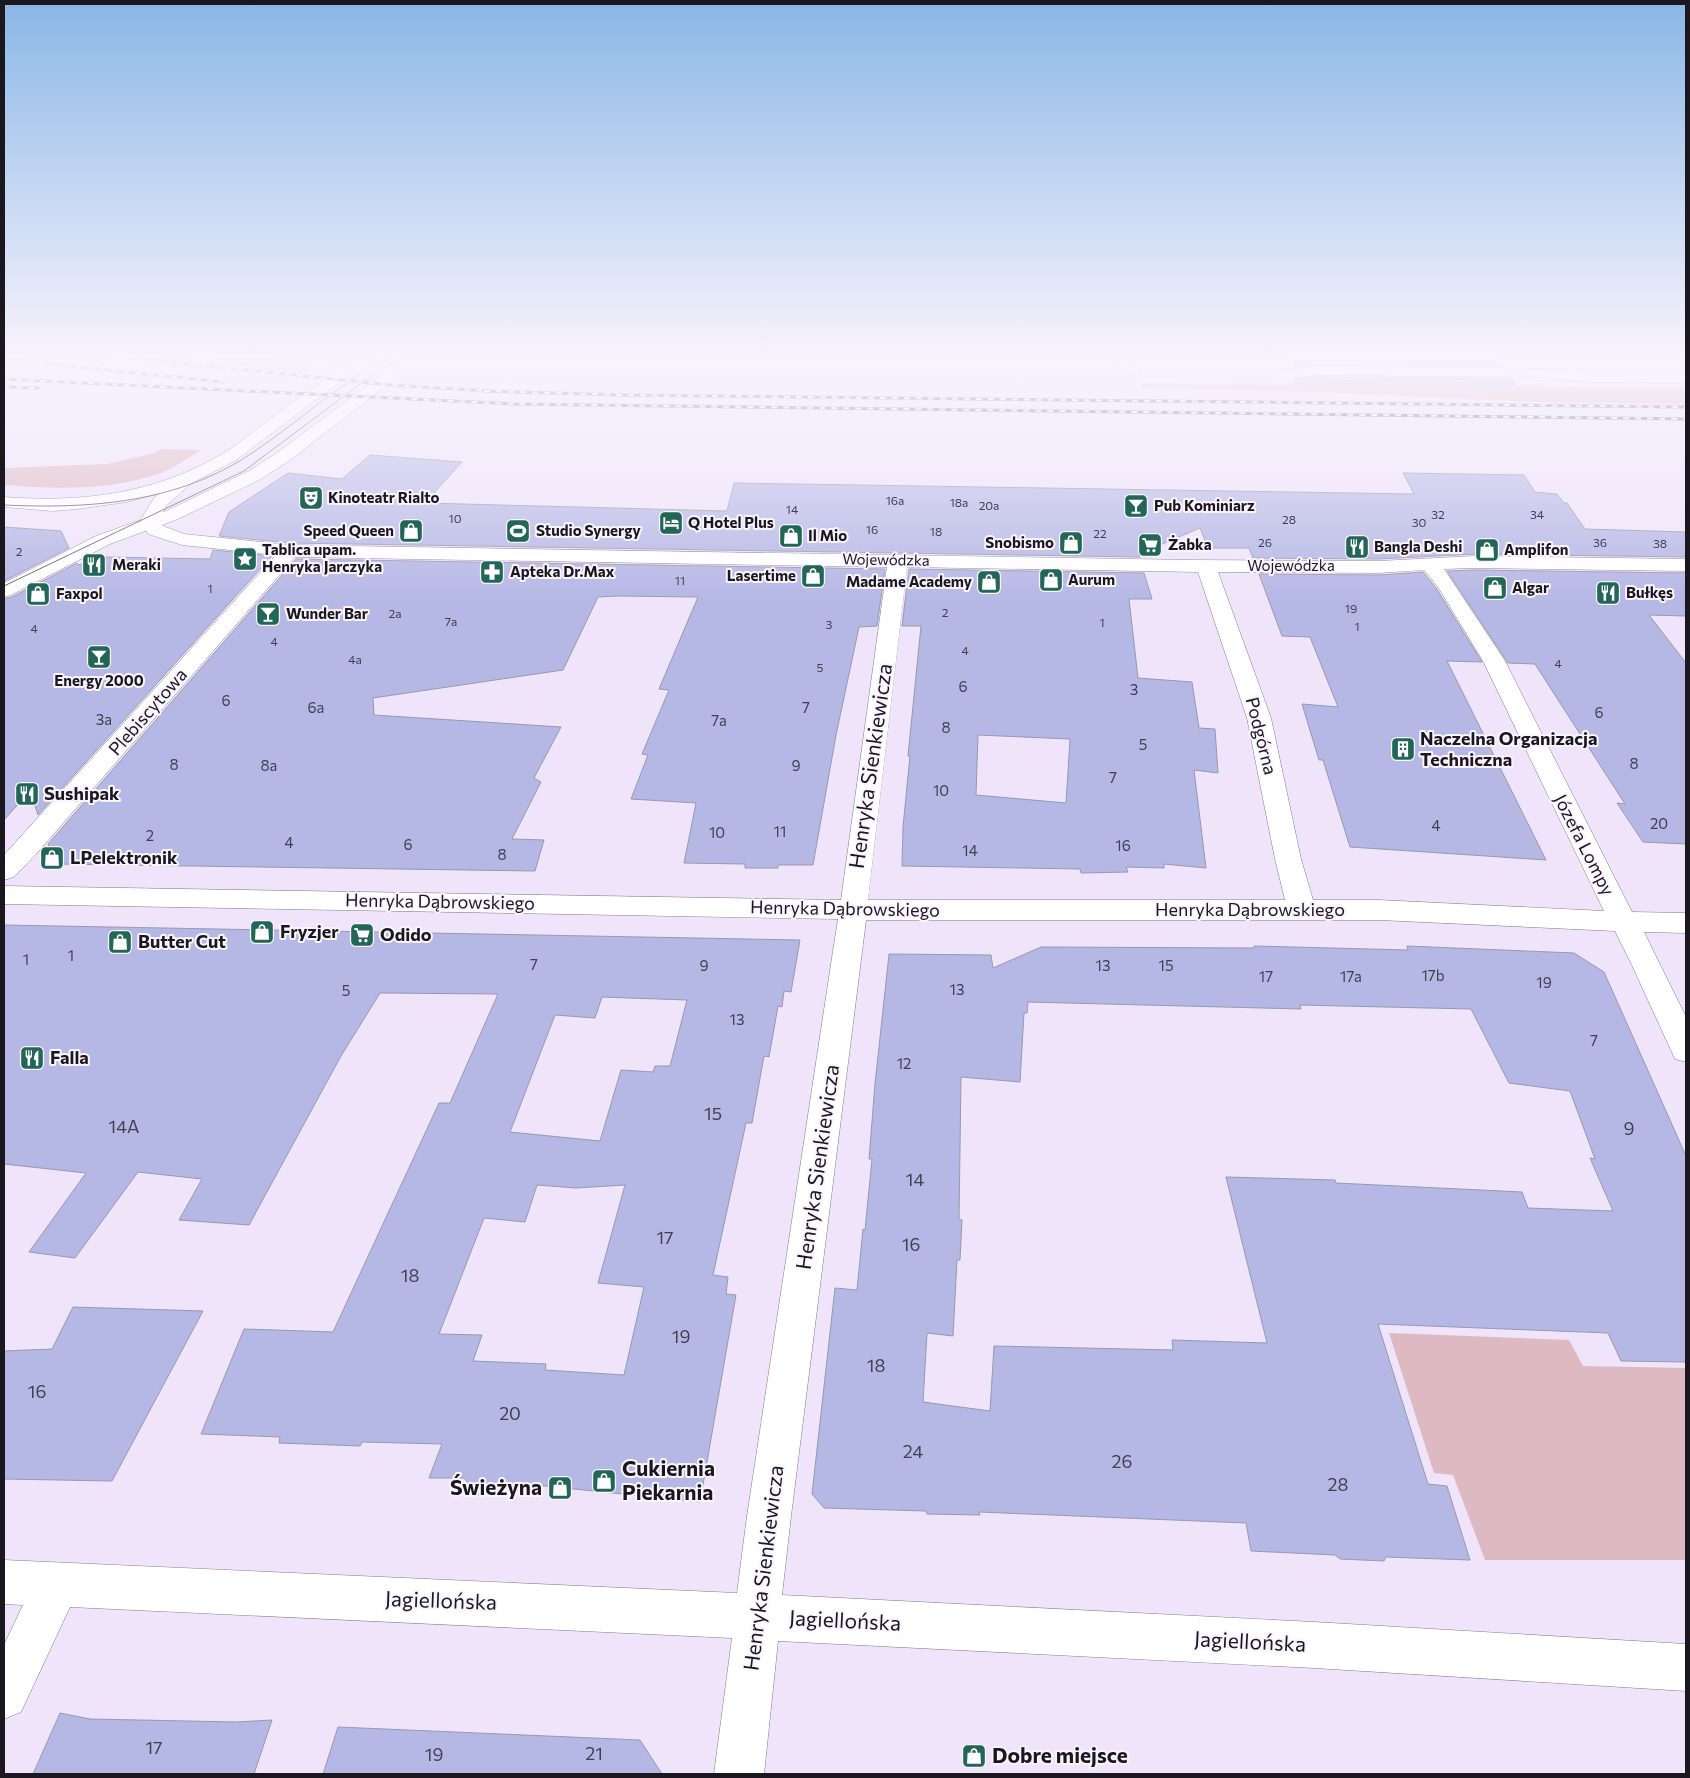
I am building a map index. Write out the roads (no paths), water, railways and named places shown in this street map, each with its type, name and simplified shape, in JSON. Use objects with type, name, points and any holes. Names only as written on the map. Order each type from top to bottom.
[{"type":"street","points":[[36,504],[76,504],[127,497],[155,490],[187,479],[230,456],[256,437]]},
{"type":"street","points":[[4,591],[104,540],[151,522],[255,476],[309,437]]},
{"type":"street","points":[[151,522],[150,519],[154,510],[187,479]]},
{"type":"street","points":[[4,502],[73,508],[109,519],[116,526],[104,540]]},
{"type":"street","name":"Wojewódzka","points":[[151,522],[155,530],[182,539],[290,551],[1206,566],[1430,565],[1474,562],[1686,565]]},
{"type":"street","name":"Plebiscytowa","points":[[4,871],[28,847],[290,551]]},
{"type":"street","name":"Henryka Sienkiewicza","points":[[739,1774],[769,1516],[853,910],[898,560]]},
{"type":"street","name":"Józefa Lompy","points":[[1430,565],[1446,585],[1494,661],[1604,887],[1645,961],[1686,1050]]},
{"type":"street","name":"Podgórna","points":[[1206,566],[1259,718],[1288,859],[1302,910]]},
{"type":"street","name":"Henryka Dąbrowskiego","points":[[4,895],[853,910],[1379,910],[1625,922],[1686,923]]},
{"type":"street","name":"Jagiellońska","points":[[4,1582],[758,1617],[1320,1646],[1593,1664],[1686,1668]]},
{"type":"street","points":[[4,1695],[57,1585]]},
{"type":"tram line","points":[[4,505],[69,506],[133,499],[164,492],[194,483],[224,470],[275,437]]},
{"type":"tram line","points":[[4,586],[244,471],[289,437]]},
{"type":"place","name":"Kinoteatr Rialto","points":[[311,498]]},
{"type":"place","name":"Pub Kominiarz","points":[[1136,506]]},
{"type":"place","name":"Q Hotel Plus","points":[[671,523]]},
{"type":"place","name":"Speed Queen","points":[[411,531]]},
{"type":"place","name":"Studio Synergy","points":[[518,531]]},
{"type":"place","name":"Il Mio","points":[[791,536]]},
{"type":"place","name":"Snobismo","points":[[1071,543]]},
{"type":"place","name":"Żabka","points":[[1150,545]]},
{"type":"place","name":"Bangla Deshi","points":[[1357,547]]},
{"type":"place","name":"Amplifon","points":[[1487,550]]},
{"type":"place","name":"Tablica upam. Henryka Jarczyka","points":[[245,559]]},
{"type":"place","name":"Meraki","points":[[94,565]]},
{"type":"place","name":"Apteka Dr.Max","points":[[492,572]]},
{"type":"place","name":"Lasertime","points":[[813,576]]},
{"type":"place","name":"Aurum","points":[[1051,580]]},
{"type":"place","name":"Madame Academy","points":[[989,582]]},
{"type":"place","name":"Algar","points":[[1495,588]]},
{"type":"place","name":"Bułkęs","points":[[1608,593]]},
{"type":"place","name":"Faxpol","points":[[38,594]]},
{"type":"place","name":"Wunder Bar","points":[[268,614]]},
{"type":"place","name":"Energy 2000","points":[[99,657]]},
{"type":"place","name":"Naczelna Organizacja Techniczna","points":[[1403,749]]},
{"type":"place","name":"Sushipak","points":[[27,794]]},
{"type":"place","name":"LPelektronik","points":[[52,858]]},
{"type":"place","name":"Fryzjer","points":[[262,932]]},
{"type":"place","name":"Odido","points":[[362,935]]},
{"type":"place","name":"Butter Cut","points":[[120,942]]},
{"type":"place","name":"Falla","points":[[32,1058]]},
{"type":"place","name":"Cukiernia Piekarnia","points":[[604,1481]]},
{"type":"place","name":"Świeżyna","points":[[560,1488]]},
{"type":"place","name":"Dobre miejsce","points":[[974,1756]]}]
